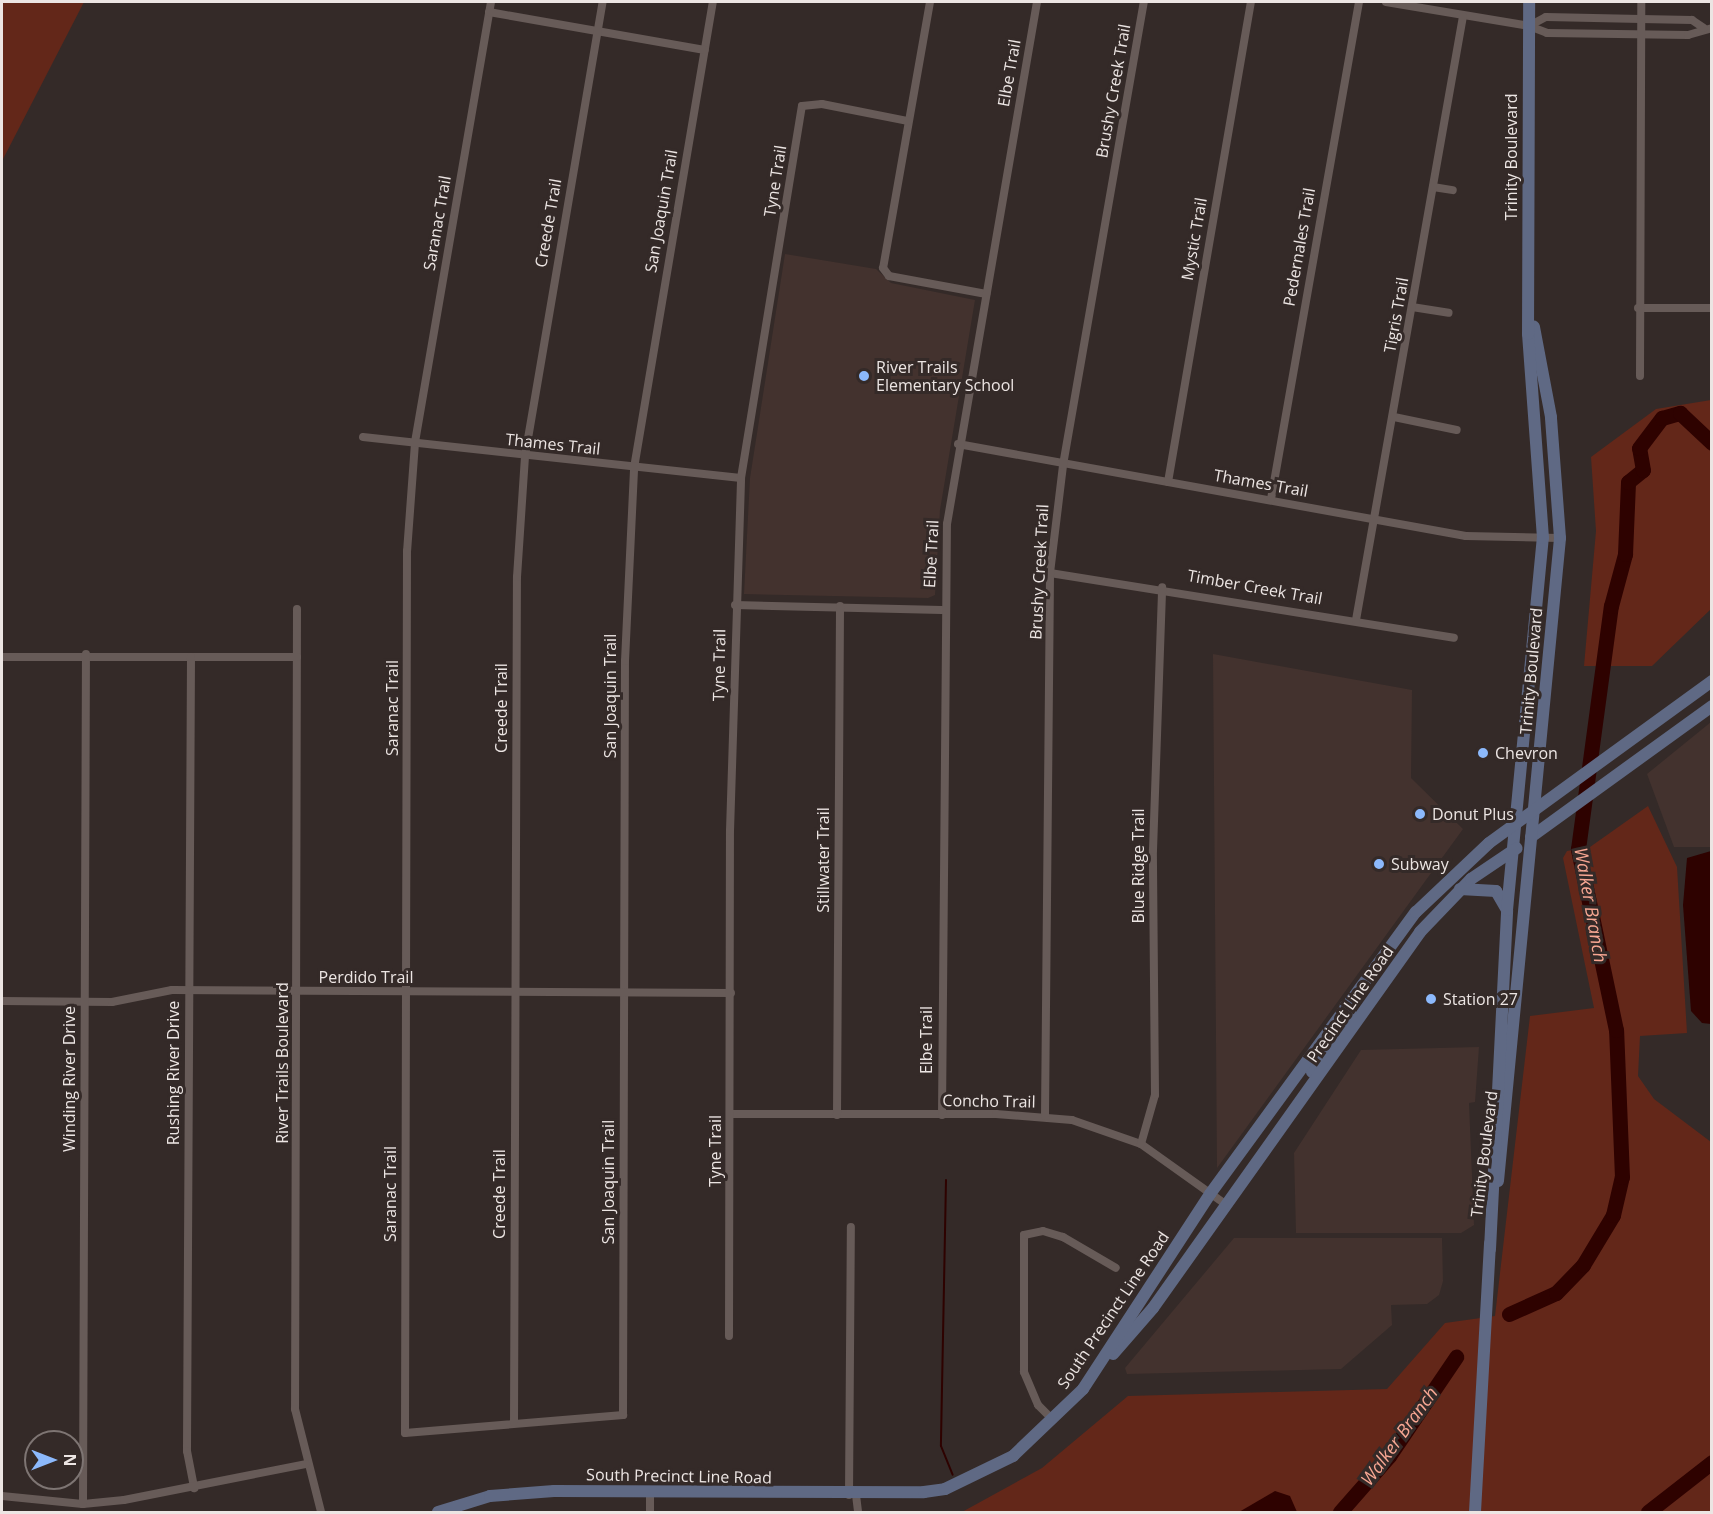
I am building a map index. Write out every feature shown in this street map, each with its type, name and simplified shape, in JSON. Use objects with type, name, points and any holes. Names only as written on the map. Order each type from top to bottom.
[{"type":"main road","name":"Trinity Boulevard","points":[[1475,1512],[1507,910],[1543,538],[1530,312],[1529,2]]},
{"type":"main road","name":"Trinity Boulevard","points":[[1490,1249],[1536,811],[1560,538],[1551,417],[1530,312]]},
{"type":"main road","points":[[1536,811],[1712,681]]},
{"type":"main road","name":"Precinct Line Road","points":[[1083,1389],[1153,1308],[1225,1204],[1379,993],[1420,932],[1460,889],[1712,706]]},
{"type":"main road","name":"South Precinct Line Road","points":[[438,1512],[510,1494],[852,1495],[945,1489],[1005,1461],[1053,1420],[1083,1389],[1210,1194],[1365,980],[1450,876],[1536,811]]},
{"type":"main road","points":[[1460,889],[1496,891],[1507,910]]},
{"type":"main road","points":[[1365,980],[1379,993]]},
{"type":"main road","points":[[1287,1120],[1290,1104],[1352,1017],[1346,1006]]},
{"type":"street","name":"Saranac Trail","points":[[491,2],[415,443],[407,551],[405,1433],[429,1434],[514,1422]]},
{"type":"street","name":"Creede Trail","points":[[514,1422],[517,577],[525,456],[603,2]]},
{"type":"street","name":"San Joaquin Trail","points":[[514,1422],[623,1415],[625,650],[634,468],[713,2]]},
{"type":"street","points":[[930,2],[883,268],[890,276],[986,294]]},
{"type":"street","name":"Elbe Trail","points":[[942,1115],[942,610],[958,444],[1037,2]]},
{"type":"street","name":"Brushy Creek Trail","points":[[1046,1116],[1050,573],[1063,465],[1144,2]]},
{"type":"street","name":"Mystic Trail","points":[[1168,483],[1251,2]]},
{"type":"street","name":"Pedernales Trail","points":[[1271,499],[1359,2]]},
{"type":"street","points":[[1386,2],[1529,26],[1546,33],[1688,35],[1708,28]]},
{"type":"street","points":[[1640,376],[1638,308],[1641,2]]},
{"type":"street","points":[[489,12],[705,50]]},
{"type":"street","name":"Tigris Trail","points":[[1356,620],[1394,417],[1463,16]]},
{"type":"street","points":[[1529,26],[1546,18],[1641,19],[1692,20],[1708,28]]},
{"type":"street","name":"Tyne Trail","points":[[729,1336],[735,605],[741,478],[802,106],[822,104],[908,121]]},
{"type":"street","points":[[1433,187],[1453,190]]},
{"type":"street","points":[[1412,307],[1449,313]]},
{"type":"street","points":[[1638,308],[1712,308]]},
{"type":"street","points":[[1394,417],[1458,430]]},
{"type":"street","name":"Thames Trail","points":[[363,437],[741,478]]},
{"type":"street","name":"Thames Trail","points":[[958,444],[1063,465],[1271,499],[1466,536],[1560,538]]},
{"type":"street","name":"Timber Creek Trail","points":[[1050,573],[1162,587],[1454,638]]},
{"type":"street","name":"Blue Ridge Trail","points":[[1141,1144],[1155,1095],[1154,815],[1162,587]]},
{"type":"street","points":[[735,605],[942,610]]},
{"type":"street","name":"Stillwater Trail","points":[[837,1115],[840,606]]},
{"type":"street","name":"River Trails Boulevard","points":[[297,609],[295,1409],[305,1464],[321,1512]]},
{"type":"street","points":[[2,657],[86,654],[297,657]]},
{"type":"street","name":"Winding River Drive","points":[[83,1504],[86,654]]},
{"type":"street","name":"Rushing River Drive","points":[[191,657],[187,1451],[194,1488]]},
{"type":"street","name":"Perdido Trail","points":[[2,1001],[84,1002],[189,991],[731,993]]},
{"type":"street","name":"Concho Trail","points":[[730,1114],[1046,1116],[1141,1144],[1225,1204]]},
{"type":"street","points":[[851,1227],[852,1495],[858,1512]]},
{"type":"street","points":[[1053,1420],[1038,1405],[1024,1371],[1023,1242],[1029,1233],[1063,1237],[1116,1268]]},
{"type":"street","points":[[2,1496],[83,1504],[194,1488],[305,1464]]},
{"type":"street","points":[[650,1493],[650,1512]]},
{"type":"shaded area","points":[[2,2],[84,2],[2,161]]},
{"type":"shaded area","name":"River Trails Elementary School","points":[[785,254],[876,269],[891,283],[975,300],[940,510],[935,595],[928,598],[744,594],[750,478]]},
{"type":"shaded area","points":[[1711,400],[1711,609],[1652,666],[1584,666],[1596,531],[1591,457],[1656,409]]},
{"type":"shaded area","points":[[1213,654],[1412,690],[1411,778],[1463,829],[1217,1168]]},
{"type":"shaded area","points":[[1711,722],[1711,847],[1674,847],[1647,774]]},
{"type":"shaded area","points":[[1648,806],[1677,867],[1687,1033],[1640,1036],[1638,1076],[1654,1099],[1711,1142],[1711,1512],[962,1512],[1042,1468],[1128,1396],[1387,1389],[1445,1323],[1495,1316],[1530,1016],[1594,1008],[1563,858],[1567,851],[1590,847]]},
{"type":"shaded area","points":[[1712,851],[1711,1024],[1702,1023],[1691,1011],[1683,905],[1687,858]]},
{"type":"shaded area","points":[[1479,1047],[1475,1102],[1469,1103],[1474,1225],[1461,1233],[1296,1233],[1294,1153],[1361,1050]]},
{"type":"shaded area","points":[[1234,1238],[1442,1238],[1443,1281],[1439,1295],[1427,1304],[1391,1305],[1392,1325],[1341,1369],[1127,1374],[1125,1368]]},
{"type":"shaded area","points":[[1275,1491],[1290,1496],[1297,1512],[1239,1512]]},
{"type":"waterway","name":"Walker Branch","points":[[1509,1314],[1556,1293],[1583,1265],[1613,1215],[1622,1177],[1616,1030],[1578,849],[1611,606],[1625,554],[1628,482],[1643,470],[1639,448],[1662,418],[1680,413],[1712,443]]},
{"type":"waterway","points":[[946,1180],[941,1446],[953,1475]]},
{"type":"waterway","name":"Walker Branch","points":[[1340,1512],[1389,1456],[1456,1357]]},
{"type":"waterway","points":[[1648,1512],[1712,1462]]},
{"type":"place","name":"River Trails Elementary School","points":[[864,376]]},
{"type":"place","name":"Chevron","points":[[1483,753]]},
{"type":"place","name":"Donut Plus","points":[[1420,814]]},
{"type":"place","name":"Subway","points":[[1379,864]]},
{"type":"place","name":"Station 27","points":[[1431,999]]}]
